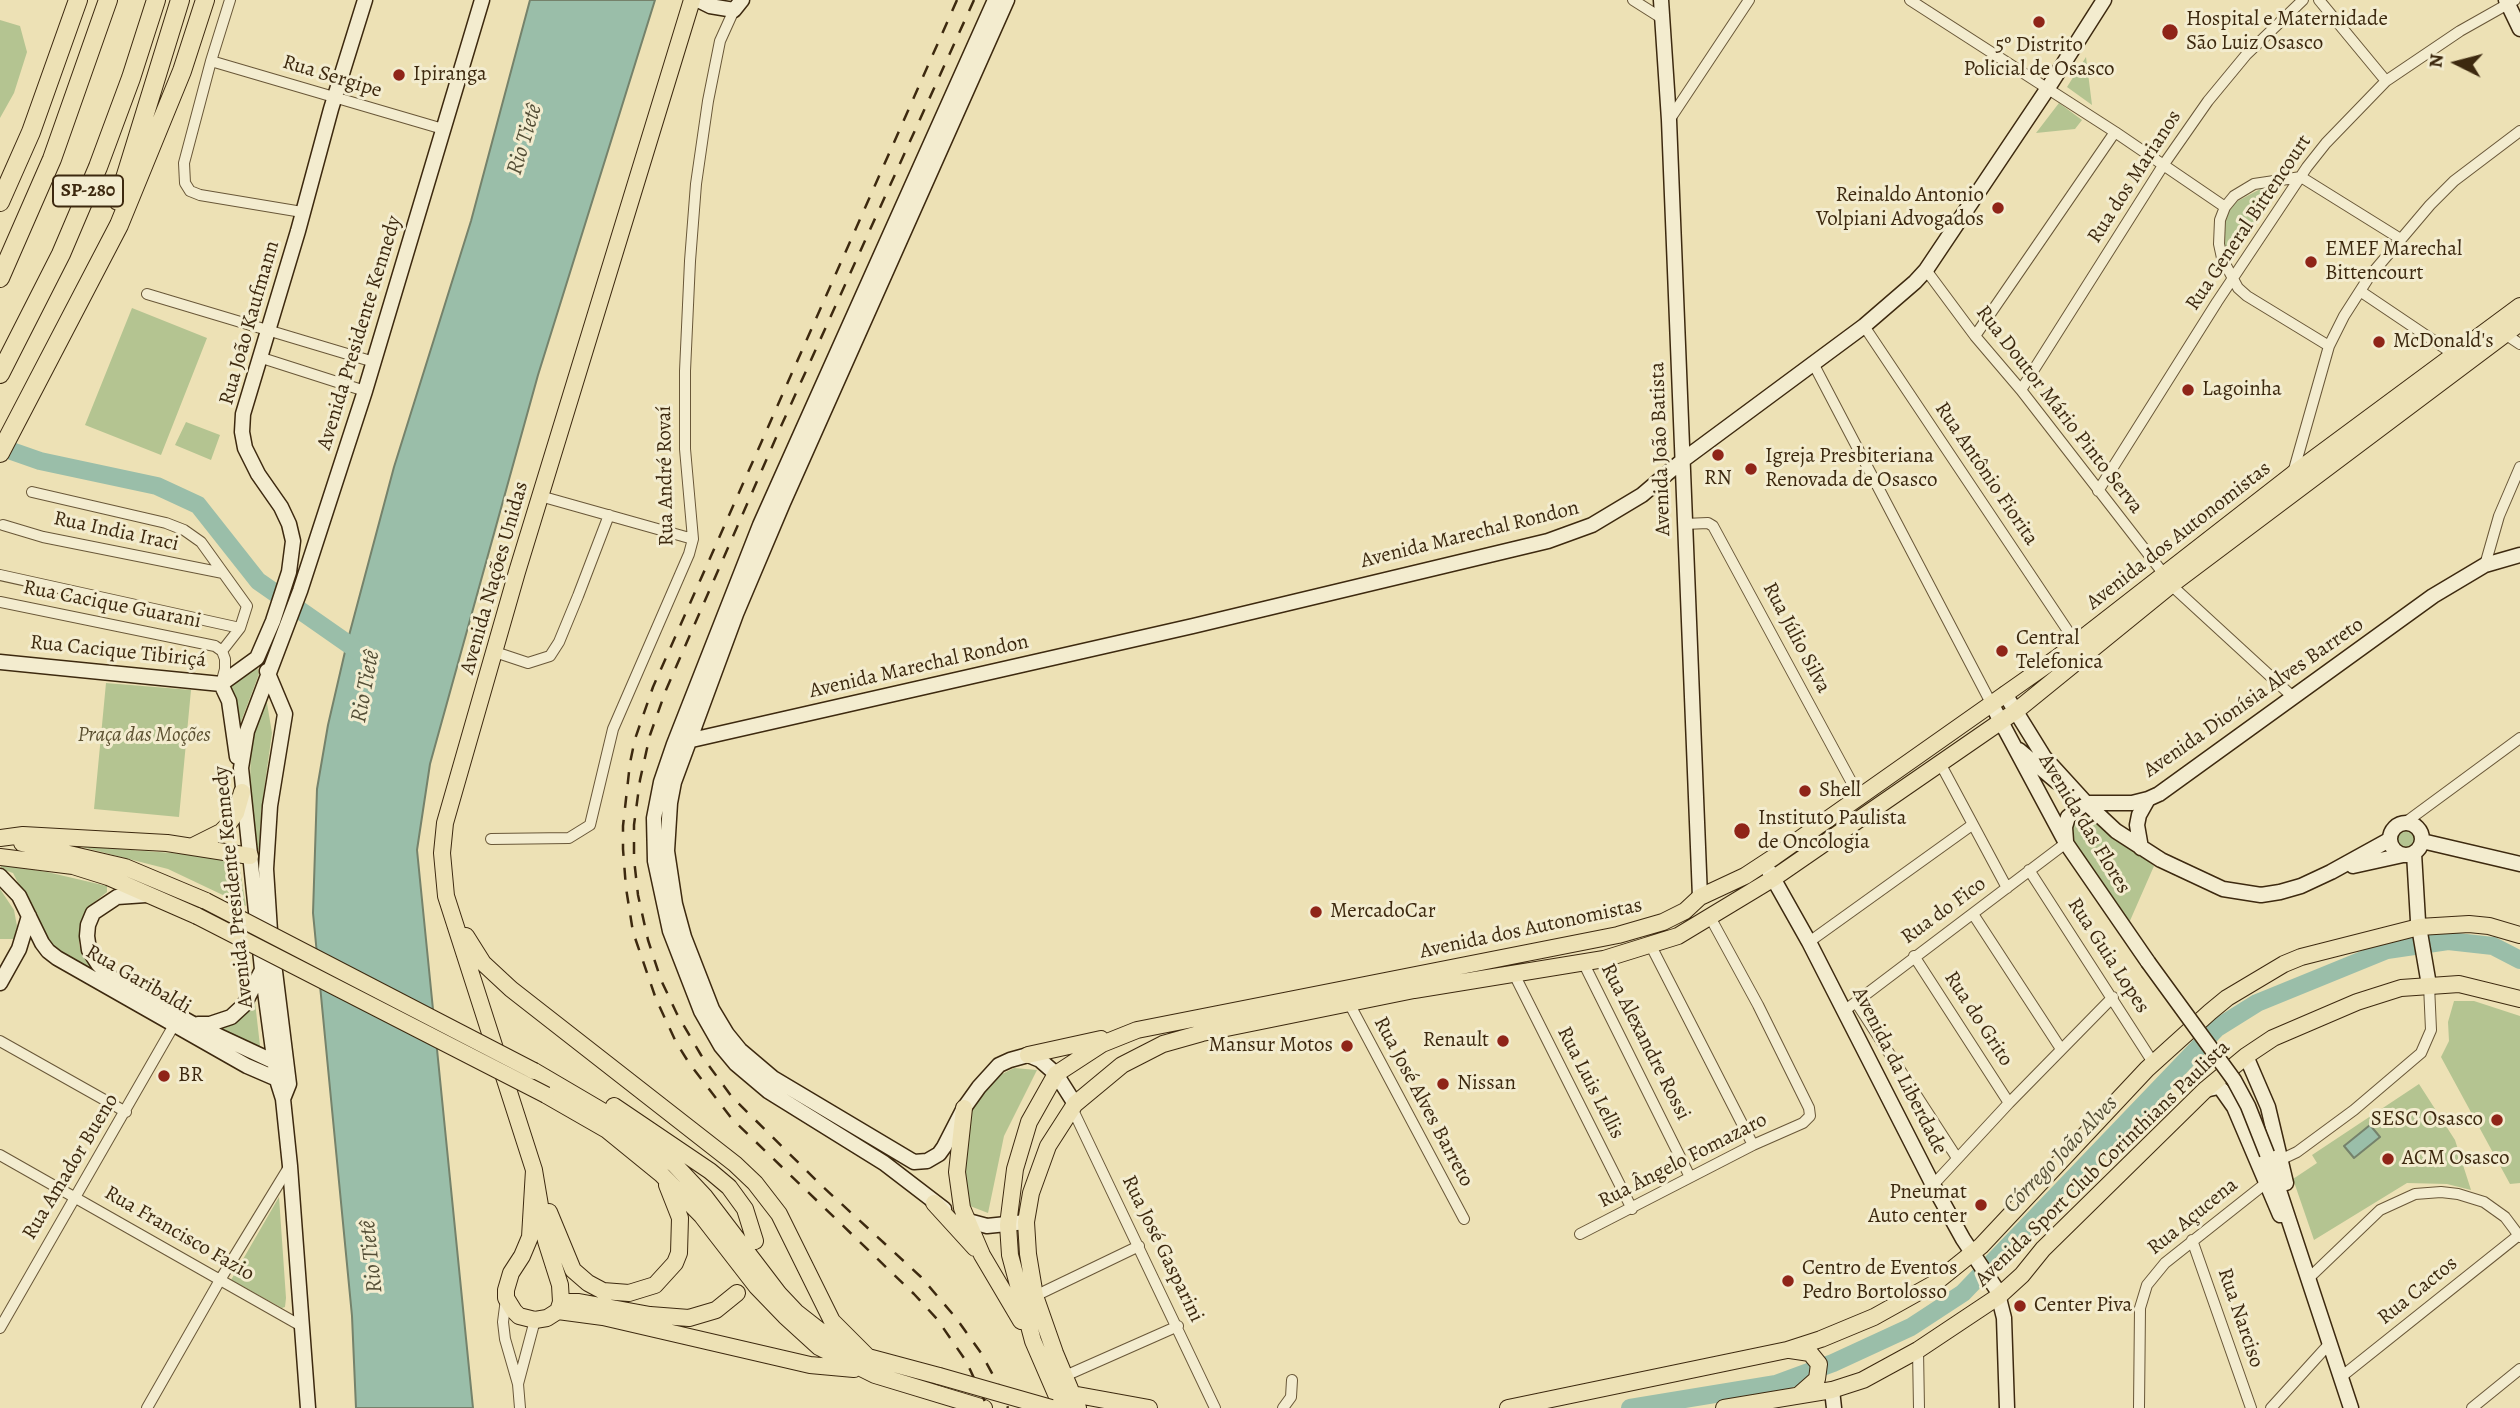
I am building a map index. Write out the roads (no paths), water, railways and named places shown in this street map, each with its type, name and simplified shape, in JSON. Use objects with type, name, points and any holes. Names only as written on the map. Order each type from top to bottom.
[{"type":"highway","points":[[0,202],[31,132],[78,0]]},
{"type":"highway","name":"SP-280","points":[[0,278],[52,159],[108,0]]},
{"type":"highway","name":"SP-280","points":[[0,374],[61,254],[98,167],[156,0]]},
{"type":"highway","points":[[118,225],[118,201],[180,0]]},
{"type":"highway","points":[[0,453],[118,225],[182,71],[205,0]]},
{"type":"main road","name":"Rua João Kaufmann","points":[[261,650],[278,607],[293,549],[289,523],[251,461],[242,432],[243,414],[270,331],[365,0]]},
{"type":"main road","name":"Avenida Presidente Kennedy","points":[[281,1065],[262,969],[242,792],[241,768],[247,731],[300,591],[365,391],[482,0]]},
{"type":"main road","name":"Avenida Nações Unidas","points":[[559,1307],[560,1285],[548,1249],[534,1170],[446,896],[442,853],[445,823],[540,496],[692,0]]},
{"type":"main road","name":"Rua André Rovaí","points":[[698,0],[710,6],[738,5]]},
{"type":"main road","points":[[995,0],[771,500],[725,610],[681,743],[670,803],[667,839],[669,871],[684,937],[712,1009],[727,1034],[748,1058],[773,1078],[914,1162],[927,1161],[939,1154],[964,1108],[999,1065],[1010,1059],[1120,1035]]},
{"type":"main road","points":[[982,1255],[934,1203],[884,1163],[768,1091],[736,1065],[714,1035],[701,1011],[679,959],[663,905],[655,861],[654,818],[656,802],[759,557],[1006,0]]},
{"type":"main road","name":"Avenida João Batista","points":[[1661,0],[1669,120],[1700,897]]},
{"type":"main road","name":"Avenida Marechal Rondon","points":[[681,743],[1548,541],[1592,526],[1642,495],[1683,460],[1814,365],[1864,326],[1926,270],[2104,0]]},
{"type":"main road","points":[[2510,1],[2520,29]]},
{"type":"main road","name":"Avenida dos Autonomistas","points":[[1062,1408],[1033,1341],[1010,1255],[1009,1225],[1015,1168],[1029,1122],[1056,1074],[1120,1035],[1618,935],[1663,922],[1685,911],[1700,897],[1745,876],[1769,871],[2016,711],[2167,579],[2293,474],[2520,306]]},
{"type":"main road","name":"Avenida dos Autonomistas","points":[[1075,1401],[1035,1296],[1027,1246],[1027,1222],[1037,1170],[1048,1146],[1074,1106],[1122,1065],[1163,1044],[1202,1033],[1349,1003],[1583,962],[1651,946],[1678,936],[1710,917],[1859,796],[2167,579],[2520,323]]},
{"type":"main road","name":"Avenida Dionísia Alves Barreto","points":[[2086,803],[2132,803],[2148,799],[2433,596],[2485,565],[2518,559]]},
{"type":"main road","name":"Avenida Presidente Kennedy","points":[[261,650],[285,714],[270,806],[265,869],[308,1408]]},
{"type":"main road","name":"Rua Cacique Tibiriçá","points":[[0,662],[222,684],[248,666],[261,650]]},
{"type":"main road","points":[[222,684],[229,701],[241,768]]},
{"type":"main road","points":[[2005,694],[2044,757],[2116,831],[2141,848],[2223,889],[2260,895],[2280,892],[2331,872],[2413,850]]},
{"type":"main road","name":"Avenida das Flores","points":[[1991,703],[2066,843],[2234,1080],[2274,1157]]},
{"type":"main road","points":[[2012,744],[2048,776],[2086,803]]},
{"type":"main road","points":[[193,846],[221,832],[227,826],[236,813],[242,792]]},
{"type":"main road","points":[[2141,848],[2138,815],[2148,799]]},
{"type":"main road","points":[[2066,843],[2065,827],[2068,817],[2086,803]]},
{"type":"main road","points":[[2428,977],[2420,933],[2413,850],[2418,828],[2406,822],[2393,828],[2389,840],[2393,850],[2413,850],[2520,864]]},
{"type":"main road","points":[[0,839],[23,835],[193,846],[250,856],[265,869]]},
{"type":"main road","points":[[0,839],[125,866],[206,901],[534,1070],[549,1087],[661,1174],[702,1216],[785,1317],[819,1347],[932,1393],[984,1408]]},
{"type":"main road","points":[[2331,872],[2389,840]]},
{"type":"main road","points":[[0,857],[74,866],[151,895],[614,1118],[675,1165],[705,1197],[779,1294],[796,1312],[863,1363]]},
{"type":"main road","name":"Avenida da Liberdade","points":[[1769,871],[1850,1007],[1933,1185],[1998,1293]]},
{"type":"main road","name":"Rua Garibaldi","points":[[0,876],[19,896],[48,951],[76,970],[247,1066],[283,1082]]},
{"type":"main road","name":"Rua Garibaldi","points":[[151,895],[117,897],[93,913],[88,925],[89,950],[110,976],[193,1024],[281,1065]]},
{"type":"main road","points":[[446,896],[474,953],[511,989],[718,1150],[755,1183],[779,1214],[832,1321],[863,1363]]},
{"type":"main road","points":[[1678,936],[1689,924],[1700,897]]},
{"type":"main road","points":[[0,983],[19,948],[29,916]]},
{"type":"main road","points":[[1508,1408],[1793,1351],[1874,1317],[1977,1260],[2154,1064],[2227,998],[2284,964],[2301,957],[2469,924],[2520,934]]},
{"type":"main road","points":[[19,948],[48,951]]},
{"type":"main road","points":[[193,1024],[210,1024],[231,1017],[244,1005],[262,969]]},
{"type":"main road","name":"Avenida Sport Club Corinthians Paulista","points":[[1724,1408],[1803,1392],[1832,1390],[1863,1380],[1918,1350],[2022,1275],[2043,1249],[2205,1090],[2246,1056],[2273,1038],[2357,1002],[2428,977],[2520,999]]},
{"type":"main road","points":[[480,1004],[488,990],[495,987],[511,989]]},
{"type":"main road","points":[[1028,1055],[1040,1060],[1056,1074],[1074,1106]]},
{"type":"main road","points":[[2246,1056],[2268,1107],[2274,1157],[2292,1225],[2351,1408]]},
{"type":"main road","points":[[2234,1107],[2232,1088],[2245,1081],[2257,1090],[2268,1107]]},
{"type":"main road","points":[[549,1087],[574,1084],[622,1111],[710,1171],[729,1187],[745,1209],[755,1241]]},
{"type":"main road","points":[[2205,1090],[2218,1087],[2234,1107],[2279,1214],[2292,1225]]},
{"type":"main road","points":[[964,1108],[957,1172],[960,1198],[967,1222],[982,1255],[1033,1341]]},
{"type":"main road","name":"Avenida Nações Unidas","points":[[506,1298],[507,1281],[522,1256],[531,1227],[534,1170]]},
{"type":"main road","points":[[534,1170],[573,1270],[603,1291],[629,1293],[655,1285],[675,1262],[679,1253],[681,1233],[675,1201],[661,1174]]},
{"type":"main road","points":[[934,1203],[967,1222],[987,1226],[1027,1222]]},
{"type":"main road","points":[[522,1256],[531,1250],[548,1249],[566,1256]]},
{"type":"main road","points":[[506,1298],[519,1316],[535,1320],[547,1318],[559,1307],[579,1302],[650,1315],[689,1318],[716,1310],[737,1293]]},
{"type":"main road","points":[[1998,1293],[2004,1318],[2007,1408]]},
{"type":"main road","points":[[559,1307],[810,1365],[836,1369],[863,1363],[939,1376],[1051,1408]]},
{"type":"main road","points":[[1793,1351],[1813,1355],[1819,1364],[1817,1380],[1803,1392]]},
{"type":"main road","points":[[1832,1390],[1834,1408]]},
{"type":"main road","points":[[1075,1401],[1149,1408]]},
{"type":"street","points":[[230,0],[211,61],[183,172],[185,183],[190,191],[200,195],[302,212]]},
{"type":"street","points":[[1633,0],[1663,19]]},
{"type":"street","points":[[1669,120],[1749,0]]},
{"type":"street","points":[[1910,0],[2225,206]]},
{"type":"street","name":"Rua dos Marianos","points":[[2021,390],[2164,164],[2208,101],[2246,55],[2303,0]]},
{"type":"street","points":[[2319,0],[2386,81]]},
{"type":"street","name":"Rua General Bittencourt","points":[[2098,491],[2233,280],[2326,143],[2386,81],[2510,1]]},
{"type":"street","name":"Rua André Rovaí","points":[[491,839],[569,838],[590,825],[613,729],[682,575],[693,539],[685,449],[685,337],[696,184],[720,41],[738,5]]},
{"type":"street","name":"Rua Sergipe","points":[[211,61],[443,129]]},
{"type":"street","points":[[2293,474],[2329,346],[2360,291],[2399,239],[2454,181],[2520,131]]},
{"type":"street","points":[[1975,335],[2115,132]]},
{"type":"street","points":[[2329,346],[2248,296],[2233,280],[2222,258],[2219,244],[2220,220],[2225,206],[2234,196],[2254,184],[2301,177],[2399,239]]},
{"type":"street","name":"Rua Doutor Mário Pinto Serva","points":[[1926,270],[2167,579],[2293,697]]},
{"type":"street","points":[[2360,291],[2455,355]]},
{"type":"street","points":[[147,294],[374,362]]},
{"type":"street","name":"Rua Antônio Fiorita","points":[[1864,326],[2076,643]]},
{"type":"street","points":[[2505,334],[2520,344]]},
{"type":"street","points":[[262,358],[365,391]]},
{"type":"street","points":[[1814,365],[1991,703]]},
{"type":"street","points":[[2485,565],[2499,516],[2520,467]]},
{"type":"street","points":[[32,492],[166,523],[184,530],[201,542],[247,606],[240,628],[222,651]]},
{"type":"street","points":[[540,496],[693,539]]},
{"type":"street","points":[[495,652],[528,663],[550,656],[559,642],[609,515]]},
{"type":"street","name":"Rua Júlio Silva","points":[[1684,524],[1708,523],[1713,526],[1859,796]]},
{"type":"street","name":"Rua India Iraci","points":[[3,525],[43,537],[223,573]]},
{"type":"street","name":"Rua Cacique Guarani","points":[[0,575],[240,628]]},
{"type":"street","name":"Rua Cacique Guarani","points":[[0,602],[215,646],[222,651],[225,669],[222,684]]},
{"type":"street","points":[[2406,822],[2520,738]]},
{"type":"street","points":[[1940,762],[2007,888]]},
{"type":"street","points":[[1809,942],[1972,825]]},
{"type":"street","name":"Rua do Fico","points":[[1850,1007],[2066,843]]},
{"type":"street","name":"Rua Guia Lopes","points":[[2029,870],[2154,1064]]},
{"type":"street","points":[[1973,915],[2061,1049]]},
{"type":"street","name":"Rua Ângelo Fomazaro","points":[[1580,1234],[1753,1145],[1803,1123],[1810,1116],[1809,1108],[1758,1005],[1710,917]]},
{"type":"street","points":[[1651,946],[1753,1145]]},
{"type":"street","name":"Rua do Grito","points":[[1914,956],[2009,1103]]},
{"type":"street","name":"Rua Alexandre Rossi","points":[[1583,962],[1690,1177]]},
{"type":"street","name":"Rua Luis Lellis","points":[[1514,974],[1632,1209]]},
{"type":"street","points":[[2274,1157],[2297,1152],[2354,1110],[2421,1053],[2431,1030],[2428,977]]},
{"type":"street","points":[[1933,1185],[2113,997]]},
{"type":"street","name":"Rua José Alves Barreto","points":[[1349,1003],[1464,1219]]},
{"type":"street","points":[[1850,1007],[1957,1158]]},
{"type":"street","name":"Rua Amador Bueno","points":[[0,1328],[174,1025]]},
{"type":"street","points":[[0,1041],[126,1112]]},
{"type":"street","name":"Rua José Gasparini","points":[[1074,1106],[1215,1408]]},
{"type":"street","name":"Rua Francisco Fazio","points":[[0,1155],[303,1326]]},
{"type":"street","points":[[147,1408],[220,1280],[290,1166]]},
{"type":"street","name":"Rua Açucena","points":[[2138,1408],[2142,1298],[2152,1276],[2266,1183]]},
{"type":"street","points":[[2309,1278],[2379,1210],[2415,1194],[2441,1192],[2484,1202],[2505,1217],[2519,1236]]},
{"type":"street","name":"Rua Cactos","points":[[2341,1377],[2519,1236]]},
{"type":"street","name":"Rua Narciso","points":[[2193,1240],[2251,1408]]},
{"type":"street","points":[[1035,1296],[1139,1246]]},
{"type":"street","points":[[506,1298],[503,1322],[505,1339],[518,1384],[520,1408]]},
{"type":"street","points":[[518,1384],[535,1320]]},
{"type":"street","points":[[1065,1376],[1178,1326]]},
{"type":"street","points":[[2271,1408],[2330,1343]]},
{"type":"street","points":[[1918,1350],[1919,1408]]},
{"type":"street","points":[[2472,1408],[2520,1369]]},
{"type":"street","points":[[1283,1408],[1291,1397],[1292,1380]]},
{"type":"water","name":"Rio Tietê","points":[[530,0],[655,0],[538,375],[430,764],[417,850],[473,1408],[356,1408],[352,1316],[313,913],[317,789],[328,725],[347,643],[394,467],[471,221]]},
{"type":"water","points":[[2370,1125],[2380,1137],[2354,1158],[2344,1146]]},
{"type":"waterway","name":"Rio Tietê","points":[[0,447],[40,461],[157,486],[198,505],[258,581],[364,655]]},
{"type":"waterway","name":"Córrego João Alves","points":[[1630,1408],[1776,1384],[1833,1363],[1911,1327],[1963,1293],[2217,1028],[2257,1003],[2387,950],[2448,941],[2493,946],[2520,960]]},
{"type":"railway","points":[[957,0],[653,687],[635,739],[630,763],[623,849],[633,932],[656,999],[689,1063],[732,1119],[937,1319],[966,1361],[988,1408]]},
{"type":"railway","points":[[974,0],[782,424],[666,690],[650,735],[640,780],[634,825],[634,859],[638,895],[648,940],[661,980],[701,1055],[732,1097],[822,1186],[921,1277],[981,1353],[1008,1408]]},
{"type":"place","name":"5º Distrito Policial de Osasco","points":[[2039,22]]},
{"type":"place","name":"Hospital e Maternidade São Luiz Osasco","points":[[2170,32]]},
{"type":"place","name":"Ipiranga","points":[[399,75]]},
{"type":"place","name":"Reinaldo Antonio Volpiani Advogados","points":[[1998,208]]},
{"type":"place","name":"EMEF Marechal Bittencourt","points":[[2311,262]]},
{"type":"place","name":"McDonald's","points":[[2379,342]]},
{"type":"place","name":"Lagoinha","points":[[2188,390]]},
{"type":"place","name":"RN","points":[[1718,455]]},
{"type":"place","name":"Igreja Presbiteriana Renovada de Osasco","points":[[1751,469]]},
{"type":"place","name":"Central Telefonica","points":[[2002,651]]},
{"type":"place","name":"Shell","points":[[1805,791]]},
{"type":"place","name":"Instituto Paulista de Oncologia","points":[[1742,831]]},
{"type":"place","name":"MercadoCar","points":[[1316,912]]},
{"type":"place","name":"Renault","points":[[1503,1041]]},
{"type":"place","name":"Mansur Motos","points":[[1347,1046]]},
{"type":"place","name":"BR","points":[[164,1076]]},
{"type":"place","name":"Nissan","points":[[1443,1084]]},
{"type":"place","name":"SESC Osasco","points":[[2497,1120]]},
{"type":"place","name":"ACM Osasco","points":[[2388,1159]]},
{"type":"place","name":"Pneumat Auto center","points":[[1981,1205]]},
{"type":"place","name":"Centro de Eventos Pedro Bortolosso","points":[[1788,1281]]},
{"type":"place","name":"Center Piva","points":[[2020,1306]]},
{"type":"park label","name":"Praça das Moções","points":[[144,736]]}]
